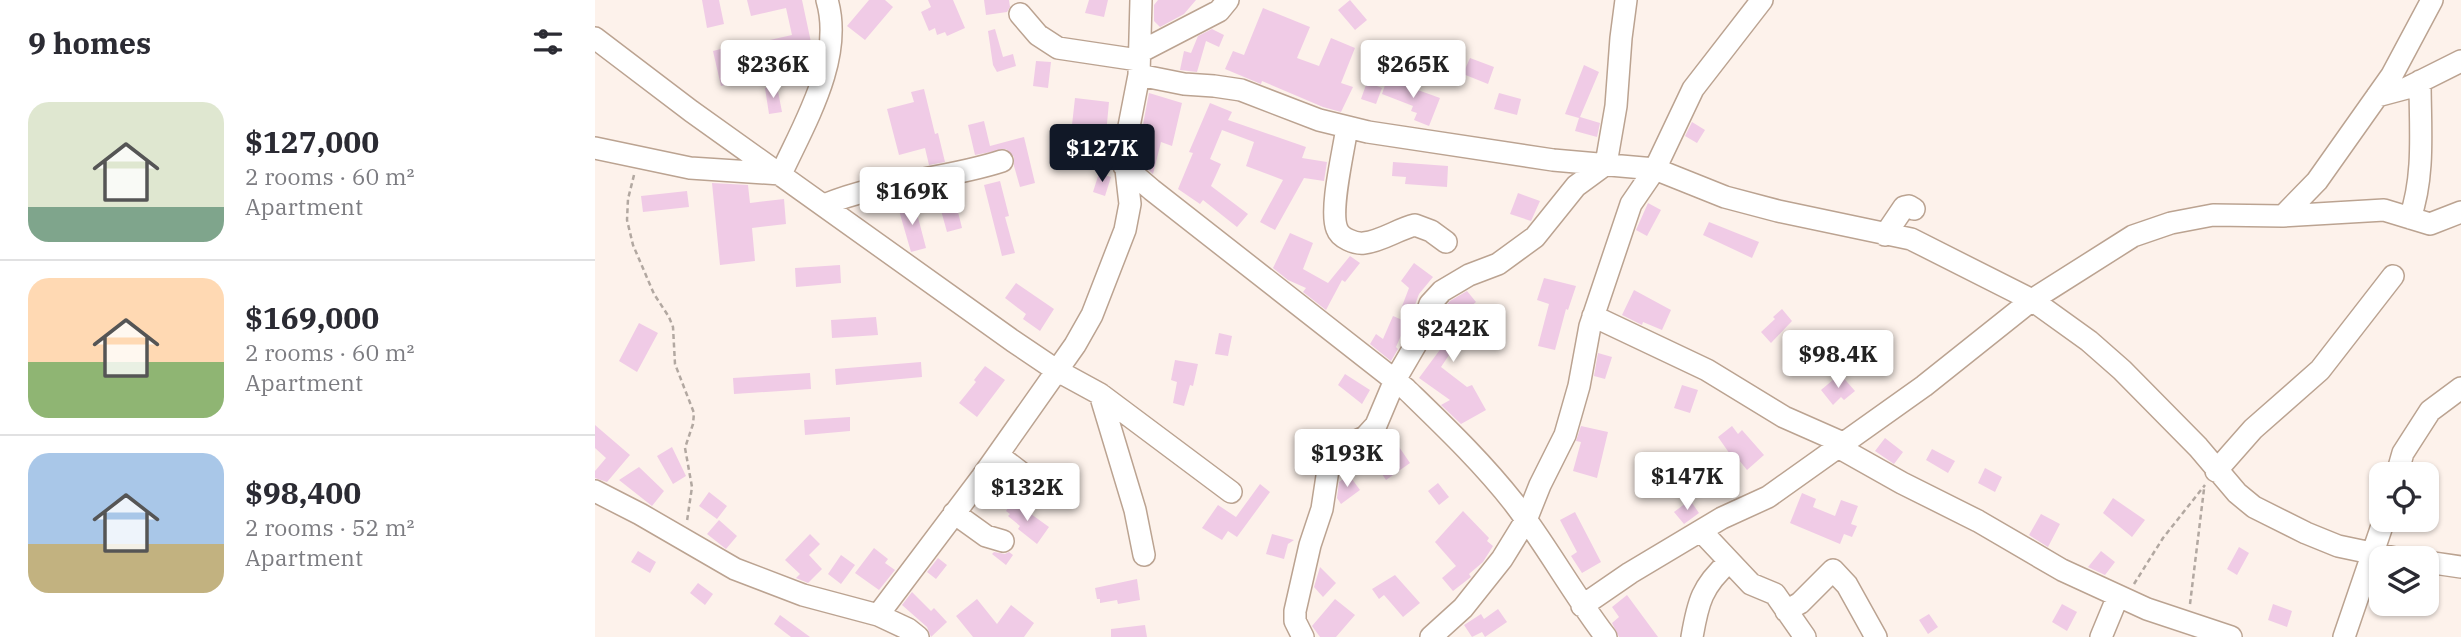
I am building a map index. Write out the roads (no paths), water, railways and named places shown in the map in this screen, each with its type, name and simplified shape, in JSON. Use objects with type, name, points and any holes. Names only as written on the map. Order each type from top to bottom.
[{"type":"street","points":[[781,174],[825,71],[832,43],[827,0]]},
{"type":"street","points":[[878,615],[998,455],[1075,345],[1092,315],[1125,229],[1129,204],[1124,152],[1138,63],[1141,0]]},
{"type":"street","points":[[1138,63],[1219,11],[1228,0]]},
{"type":"street","points":[[1303,637],[1295,621],[1294,611],[1322,509],[1329,463],[1337,450],[1372,431],[1395,380],[1416,344],[1430,304],[1442,291],[1469,275],[1498,264],[1535,237],[1576,186],[1606,164],[1616,106],[1626,0]]},
{"type":"street","points":[[1431,637],[1463,608],[1487,579],[1526,520],[1565,435],[1579,386],[1593,316],[1631,204],[1655,169],[1693,89],[1762,0]]},
{"type":"street","points":[[2283,216],[2317,181],[2392,75],[2432,0]]},
{"type":"street","points":[[1020,15],[1038,35],[1058,48],[1138,63],[1184,84],[1241,90],[1319,120],[1435,144],[1655,169],[1725,197],[1911,239],[2032,300],[2089,341],[2122,370],[2198,447],[2210,478],[2273,517],[2338,546],[2369,553]]},
{"type":"street","points":[[595,38],[1056,370],[1100,394],[1231,492]]},
{"type":"street","points":[[2377,96],[2420,81],[2461,61]]},
{"type":"street","points":[[2410,218],[2417,198],[2419,180],[2420,81]]},
{"type":"street","points":[[1347,127],[1335,201],[1335,226],[1338,233],[1354,242],[1363,243],[1415,225],[1431,231],[1446,242]]},
{"type":"street","points":[[595,148],[690,168],[781,174]]},
{"type":"street","points":[[824,205],[871,189],[981,168],[1002,161]]},
{"type":"street","points":[[1124,166],[1395,380],[1438,420],[1493,478],[1526,520],[1582,606],[1606,637]]},
{"type":"street","points":[[1885,235],[1903,207],[1914,209]]},
{"type":"street","points":[[1582,606],[1630,573],[1722,518],[1768,497],[1924,386],[2032,300],[2133,236],[2171,223],[2213,215],[2283,216],[2384,211],[2430,223],[2461,212]]},
{"type":"street","points":[[2210,478],[2253,429],[2320,370],[2393,276]]},
{"type":"street","points":[[1593,316],[1707,370],[1784,417],[1841,445],[1902,483],[1978,521],[2062,570],[2147,609],[2231,637]]},
{"type":"street","points":[[2400,462],[2403,453],[2430,411],[2461,388]]},
{"type":"street","points":[[1100,394],[1135,510],[1144,555]]},
{"type":"street","points":[[998,455],[1050,495]]},
{"type":"street","points":[[595,491],[683,537],[735,569],[778,586],[878,615],[908,629],[918,637]]},
{"type":"street","points":[[954,513],[986,536],[1003,541]]},
{"type":"street","points":[[1701,531],[1751,584],[1775,594],[1805,637]]},
{"type":"street","points":[[1692,637],[1696,608],[1702,595],[1715,575],[1729,562]]},
{"type":"street","points":[[2439,564],[2461,567]]},
{"type":"street","points":[[2344,637],[2369,568]]},
{"type":"street","points":[[1786,611],[1800,603],[1835,570],[1876,637]]},
{"type":"street","points":[[2101,637],[2121,597]]}]
